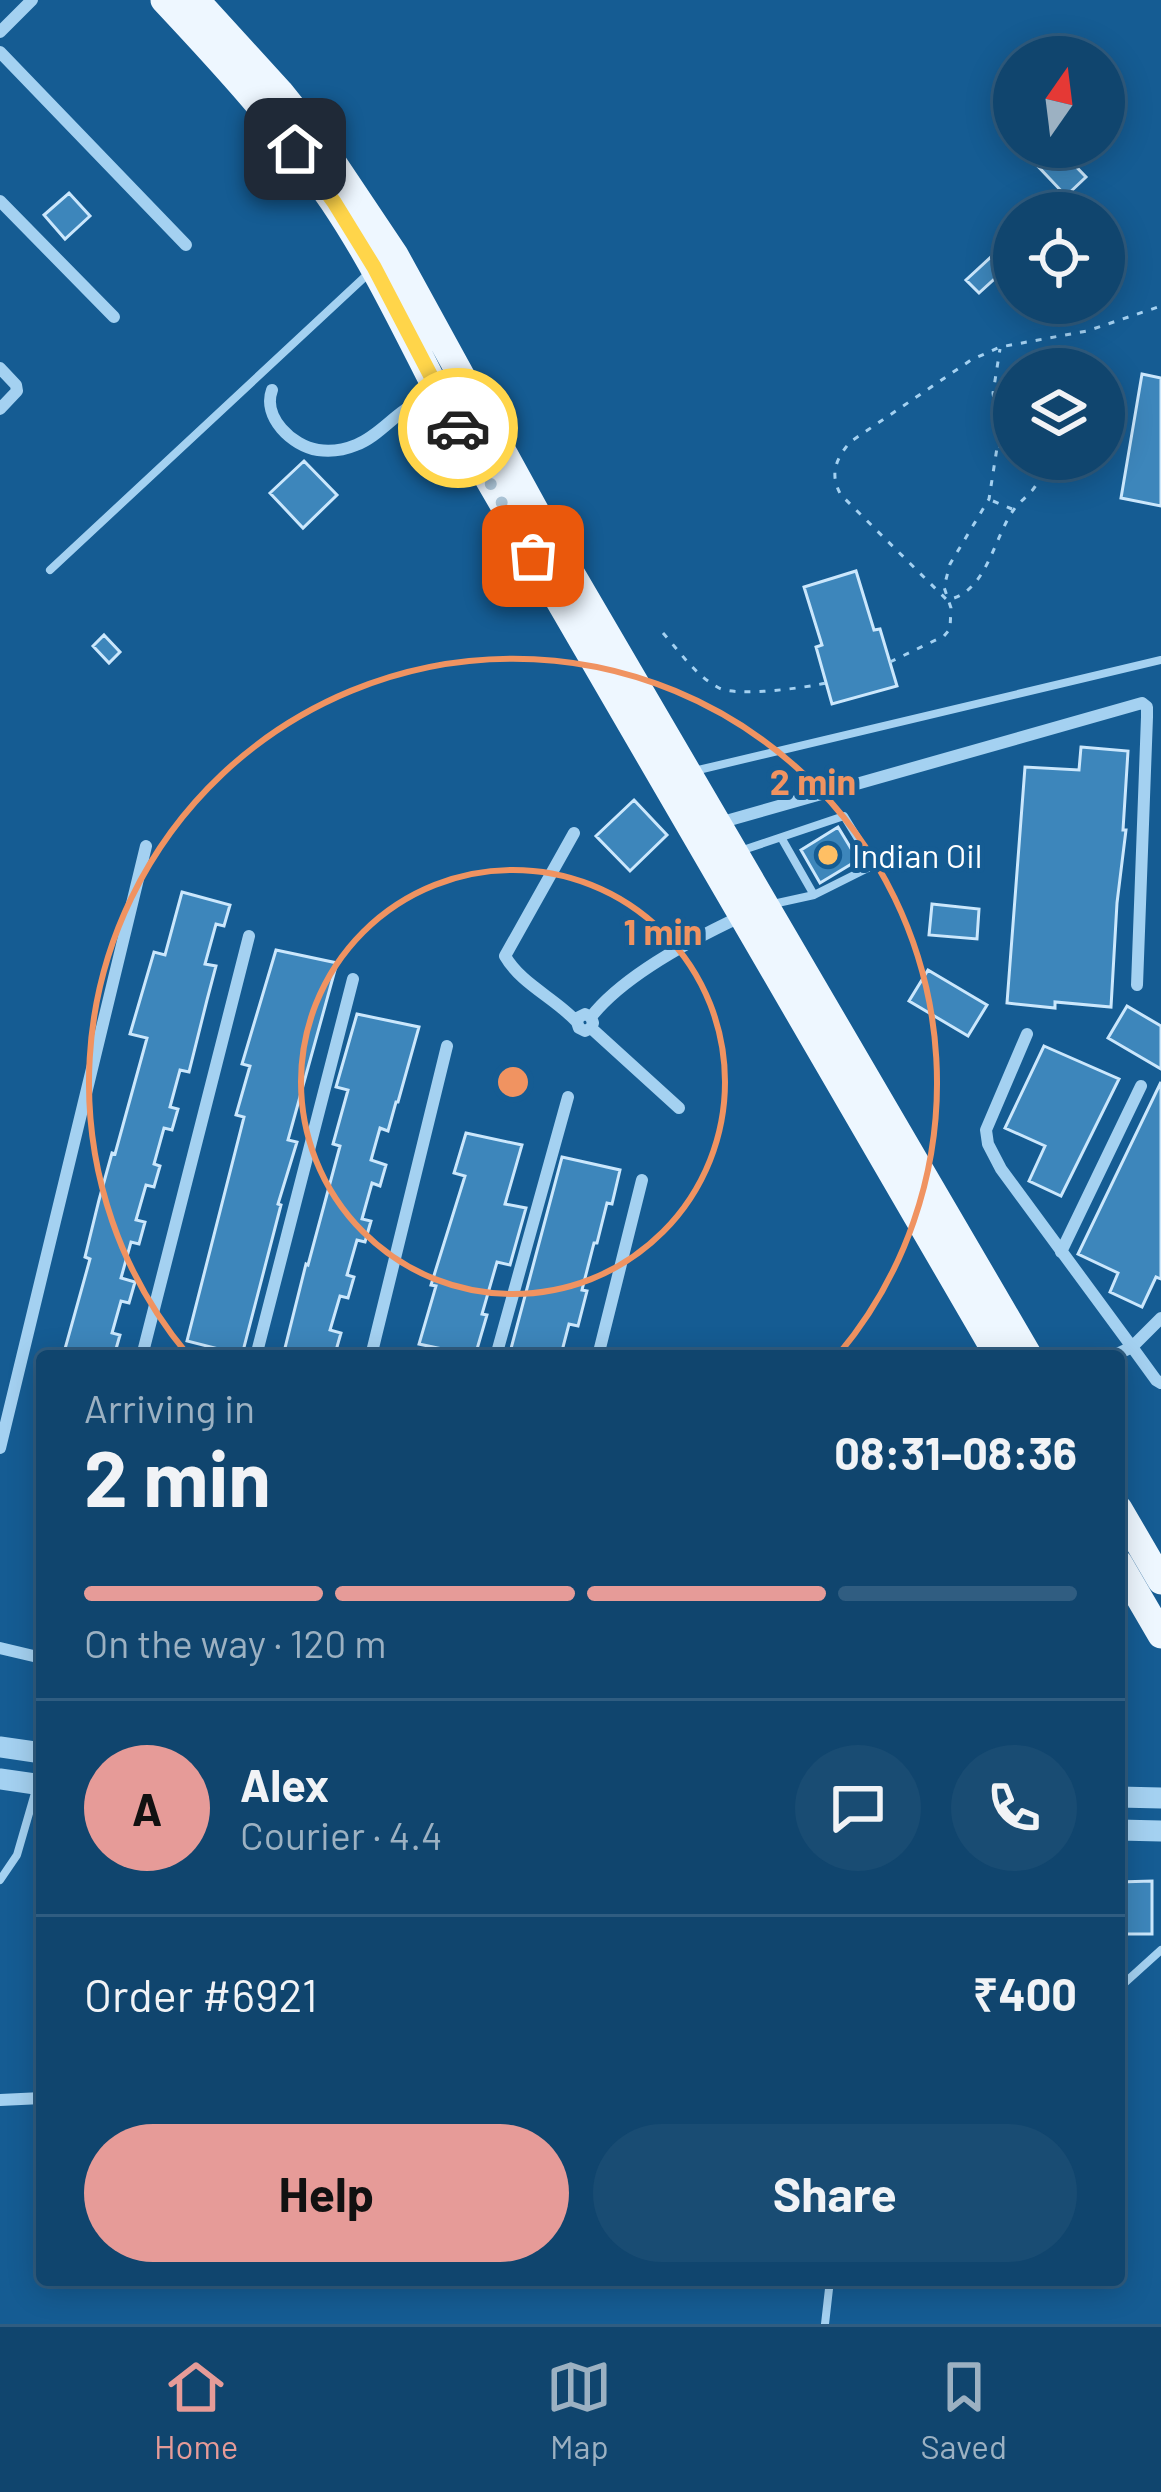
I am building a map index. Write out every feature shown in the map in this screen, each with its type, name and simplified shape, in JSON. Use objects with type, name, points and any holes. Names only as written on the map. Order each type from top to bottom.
[{"type":"main road","points":[[164,0],[285,136],[334,202],[374,267],[440,396],[1025,1350]]},
{"type":"main road","points":[[196,0],[316,137],[395,255],[546,530],[736,853],[753,910],[995,1350]]},
{"type":"main road","points":[[1125,1519],[1161,1581]]},
{"type":"main road","points":[[1125,1573],[1161,1634]]},
{"type":"street","points":[[0,32],[32,0]]},
{"type":"street","points":[[0,52],[186,245]]},
{"type":"street","points":[[0,201],[114,317]]},
{"type":"street","points":[[0,368],[16,385],[0,409]]},
{"type":"street","points":[[272,390],[267,402],[274,421],[314,450],[326,451],[363,443],[413,404],[440,396]]},
{"type":"street","points":[[718,824],[1142,703],[1147,717],[1137,985]]},
{"type":"street","points":[[574,833],[505,956],[512,968],[586,1022],[679,1108]]},
{"type":"street","points":[[0,1448],[146,846]]},
{"type":"street","points":[[586,1022],[607,996],[705,934],[753,910]]},
{"type":"street","points":[[144,1350],[249,936]]},
{"type":"street","points":[[258,1350],[353,979]]},
{"type":"street","points":[[1028,1034],[986,1130],[988,1144],[1060,1252],[1161,1383]]},
{"type":"street","points":[[372,1350],[448,1046]]},
{"type":"street","points":[[1060,1252],[1141,1086]]},
{"type":"street","points":[[498,1350],[568,1096]]},
{"type":"street","points":[[599,1350],[641,1180]]},
{"type":"street","points":[[1125,1350],[1161,1318]]},
{"type":"street","points":[[0,1648],[36,1657]]},
{"type":"street","points":[[0,1747],[36,1752]]},
{"type":"street","points":[[0,1779],[36,1784]]},
{"type":"street","points":[[1125,1797],[1161,1798]]},
{"type":"street","points":[[1125,1830],[1161,1831]]},
{"type":"street","points":[[0,2100],[36,2098]]},
{"type":"lane","points":[[50,570],[374,267]]},
{"type":"lane","points":[[687,773],[1161,660]]},
{"type":"lane","points":[[736,853],[844,816],[874,865],[814,895],[753,910]]},
{"type":"lane","points":[[782,838],[814,895]]},
{"type":"lane","points":[[0,1880],[17,1856],[36,1797]]},
{"type":"lane","points":[[1125,1983],[1161,1950]]},
{"type":"lane","points":[[825,2324],[829,2286]]},
{"type":"path","points":[[947,600],[841,495],[834,470],[840,454],[850,442],[971,360],[1000,347],[1087,332],[1161,307]]},
{"type":"path","points":[[890,662],[944,636],[950,628],[951,608],[944,587],[950,564],[989,500],[993,473]]},
{"type":"path","points":[[947,600],[962,597],[980,576],[1013,510],[1037,480]]},
{"type":"path","points":[[989,500],[1013,510]]},
{"type":"path","points":[[663,633],[704,679],[725,692],[826,683]]},
{"type":"building","points":[[1040,168],[1077,168],[1086,177],[1070,192],[1062,192]]},
{"type":"building","points":[[69,193],[90,216],[65,239],[44,215]]},
{"type":"building","points":[[993,259],[993,280],[979,293],[966,280]]},
{"type":"building","points":[[1142,374],[1161,378],[1161,506],[1121,498]]},
{"type":"building","points":[[304,461],[337,495],[303,528],[270,493]]},
{"type":"building","points":[[856,571],[897,686],[832,704],[816,647],[822,645],[804,587]]},
{"type":"building","points":[[104,635],[120,652],[109,663],[93,646]]},
{"type":"building","points":[[1081,747],[1128,751],[1111,1007],[1007,1003],[1025,767],[1079,770]]},
{"type":"building","points":[[634,800],[667,835],[630,871],[596,836]]},
{"type":"building","points":[[838,827],[858,860],[820,883],[801,850]]},
{"type":"building","points":[[182,892],[230,905],[224,926],[216,924],[205,964],[216,966],[189,1072],[180,1070],[170,1107],[178,1109],[172,1130],[164,1128],[154,1164],[160,1166],[154,1187],[146,1185],[136,1220],[145,1222],[139,1244],[131,1242],[121,1278],[135,1282],[129,1303],[121,1301],[112,1333],[120,1335],[116,1350],[65,1350],[90,1259],[85,1257],[99,1200],[147,1038],[130,1034],[154,952],[165,955]]},
{"type":"building","points":[[932,904],[979,909],[977,939],[929,935]]},
{"type":"building","points":[[276,950],[337,963],[288,1140],[297,1142],[243,1350],[222,1350],[187,1341],[244,1117],[236,1115],[250,1066],[242,1064]]},
{"type":"building","points":[[928,970],[987,1005],[968,1036],[909,1001]]},
{"type":"building","points":[[1127,1006],[1161,1026],[1161,1069],[1108,1038]]},
{"type":"building","points":[[357,1014],[419,1027],[388,1131],[380,1128],[371,1160],[386,1165],[380,1186],[372,1183],[362,1219],[371,1221],[365,1242],[357,1240],[347,1275],[354,1277],[348,1298],[340,1296],[330,1330],[341,1333],[336,1350],[284,1350],[340,1146],[333,1144],[348,1090],[336,1087]]},
{"type":"building","points":[[1044,1046],[1119,1079],[1061,1196],[1029,1181],[1045,1146],[1005,1128]]},
{"type":"building","points":[[1161,1082],[1161,1279],[1156,1277],[1142,1307],[1110,1292],[1118,1273],[1078,1254]]},
{"type":"building","points":[[466,1133],[522,1145],[505,1204],[526,1208],[510,1265],[497,1262],[477,1350],[419,1344],[436,1286],[431,1285],[465,1176],[454,1173]]},
{"type":"building","points":[[562,1157],[620,1170],[612,1204],[607,1203],[594,1243],[578,1326],[569,1324],[562,1350],[511,1350]]},
{"type":"building","points":[[1152,1881],[1152,1934],[1125,1934],[1125,1882]]},
{"type":"way so far","points":[[458,428],[533,556]]},
{"type":"place","name":"Indian Oil","points":[[828,855]]},
{"type":"route","points":[[295,149],[374,267],[458,428]]}]
